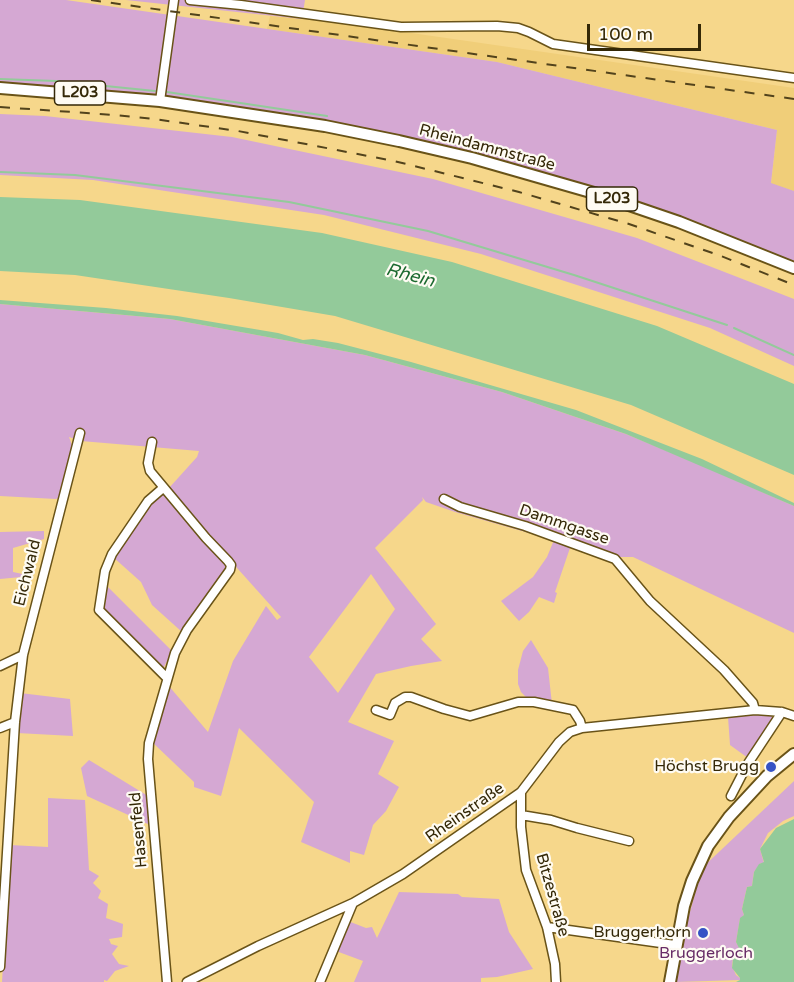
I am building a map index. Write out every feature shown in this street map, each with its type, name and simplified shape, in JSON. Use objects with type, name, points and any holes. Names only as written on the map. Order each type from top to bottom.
[{"type":"main road","name":"L203","points":[[0,88],[160,101]]},
{"type":"main road","name":"Rheindammstraße","points":[[160,101],[325,126],[472,158],[594,193],[658,215],[794,268]]},
{"type":"main road","points":[[670,982],[675,945],[692,881],[708,846],[729,817],[767,776],[794,754]]},
{"type":"street","points":[[160,101],[174,0]]},
{"type":"street","points":[[190,0],[400,27],[497,26],[518,28],[553,44],[794,78]]},
{"type":"street","name":"Eichwald","points":[[0,967],[15,722],[23,656],[80,433]]},
{"type":"street","name":"Hasenfeld","points":[[152,442],[148,463],[150,471],[231,566],[187,630],[175,653],[149,743],[148,759],[167,982]]},
{"type":"street","points":[[164,488],[148,501],[112,554],[105,571],[99,610],[166,678]]},
{"type":"street","name":"Dammgasse","points":[[444,498],[460,507],[525,526],[615,559],[650,601],[724,670],[753,703],[755,710]]},
{"type":"street","points":[[0,666],[23,656]]},
{"type":"street","points":[[376,710],[390,715],[395,703],[405,697],[470,716],[518,702],[534,702],[573,710],[582,729]]},
{"type":"street","name":"Rheinstraße","points":[[188,982],[258,946],[353,903],[403,874],[521,792],[558,742],[570,732],[755,710],[782,712],[794,716]]},
{"type":"street","points":[[731,796],[747,765],[782,712]]},
{"type":"street","points":[[0,728],[15,722]]},
{"type":"street","points":[[0,784],[11,779]]},
{"type":"street","name":"Bitzestraße","points":[[521,792],[522,847],[526,870],[547,927],[555,964],[556,982]]},
{"type":"street","points":[[521,815],[551,820],[629,841]]},
{"type":"street","points":[[320,982],[353,903]]},
{"type":"street","points":[[547,927],[675,945]]},
{"type":"shaded area","points":[[270,16],[321,20],[794,88],[794,191],[771,184],[777,130],[497,62],[267,29]]},
{"type":"green space","points":[[0,0],[66,0],[497,62],[777,130],[771,183],[794,191],[794,265],[660,212],[545,172],[343,124],[157,97],[0,89]]},
{"type":"green space","points":[[126,0],[305,0],[302,19]]},
{"type":"green space","points":[[0,114],[45,116],[232,137],[433,179],[637,238],[794,299],[794,366],[710,328],[481,254],[324,215],[93,180],[0,175]]},
{"type":"green space","points":[[0,304],[170,319],[365,355],[502,392],[626,434],[794,506],[794,633],[633,557],[617,557],[571,545],[555,592],[557,593],[554,603],[539,597],[529,612],[519,621],[501,601],[533,577],[547,557],[554,540],[455,512],[426,502],[422,497],[423,500],[375,548],[436,624],[421,639],[442,661],[376,674],[348,722],[394,741],[378,774],[399,787],[386,811],[373,825],[364,855],[350,851],[350,863],[301,842],[314,802],[239,728],[221,796],[194,787],[194,782],[151,741],[168,685],[208,732],[233,661],[266,606],[277,620],[281,617],[203,530],[169,488],[197,457],[199,451],[81,441],[69,437],[73,448],[60,497],[56,499],[0,496]],"holes":[[[371,574],[395,609],[338,693],[309,657]]]},
{"type":"green space","points":[[163,492],[226,562],[227,567],[226,572],[182,632],[152,605],[141,582],[113,557],[141,514]]},
{"type":"green space","points":[[44,531],[44,539],[13,548],[13,572],[32,576],[0,579],[0,532]]},
{"type":"green space","points":[[105,584],[172,651],[163,669],[105,613],[102,603]]},
{"type":"green space","points":[[531,640],[548,668],[552,704],[526,697],[518,684],[518,670],[523,651]]},
{"type":"green space","points":[[20,693],[70,699],[73,736],[17,733]]},
{"type":"green space","points":[[762,714],[772,716],[773,720],[748,758],[730,745],[728,717]]},
{"type":"green space","points":[[89,760],[148,796],[150,825],[87,796],[81,768]]},
{"type":"green space","name":"Bruggerloch","points":[[794,781],[794,816],[783,821],[768,833],[760,849],[764,863],[761,863],[754,872],[752,886],[747,887],[742,909],[744,915],[740,919],[736,942],[739,950],[734,951],[732,966],[740,980],[676,982],[679,952],[702,868]]},
{"type":"green space","points":[[48,798],[85,800],[89,870],[99,876],[93,883],[101,891],[98,898],[108,904],[106,918],[123,924],[122,937],[109,939],[111,944],[118,946],[112,954],[119,964],[129,966],[115,971],[104,982],[2,982],[10,845],[48,847]]},
{"type":"green space","points":[[399,892],[458,894],[462,897],[499,899],[509,932],[533,969],[481,978],[481,982],[354,982],[363,961],[336,951],[348,921],[366,928],[372,927],[377,938]]},
{"type":"water","name":"Rhein","points":[[0,197],[80,200],[322,233],[452,262],[657,326],[794,384],[794,475],[631,405],[335,316],[75,275],[0,271]]},
{"type":"water","points":[[0,300],[177,316],[278,333],[303,340],[313,339],[338,343],[576,410],[702,459],[794,503],[794,506],[626,434],[502,392],[365,355],[170,319],[0,304]]},
{"type":"water","points":[[794,819],[794,982],[736,982],[740,978],[732,968],[734,951],[739,948],[736,942],[740,918],[744,915],[742,909],[747,887],[752,886],[754,872],[759,864],[764,862],[760,849],[776,828]]},
{"type":"waterway","points":[[0,79],[56,81],[155,91]]},
{"type":"waterway","points":[[167,92],[327,116]]},
{"type":"waterway","points":[[0,172],[75,175],[289,202],[428,231],[574,275],[727,325]]},
{"type":"waterway","points":[[734,328],[794,355]]},
{"type":"railway","points":[[91,0],[794,99]]},
{"type":"railway","points":[[0,107],[154,119],[238,131],[394,161],[519,192],[629,224],[721,256],[794,285]]},
{"type":"place","name":"Höchst Brugg","points":[[771,767]]},
{"type":"place","name":"Bruggerhorn","points":[[703,933]]}]
